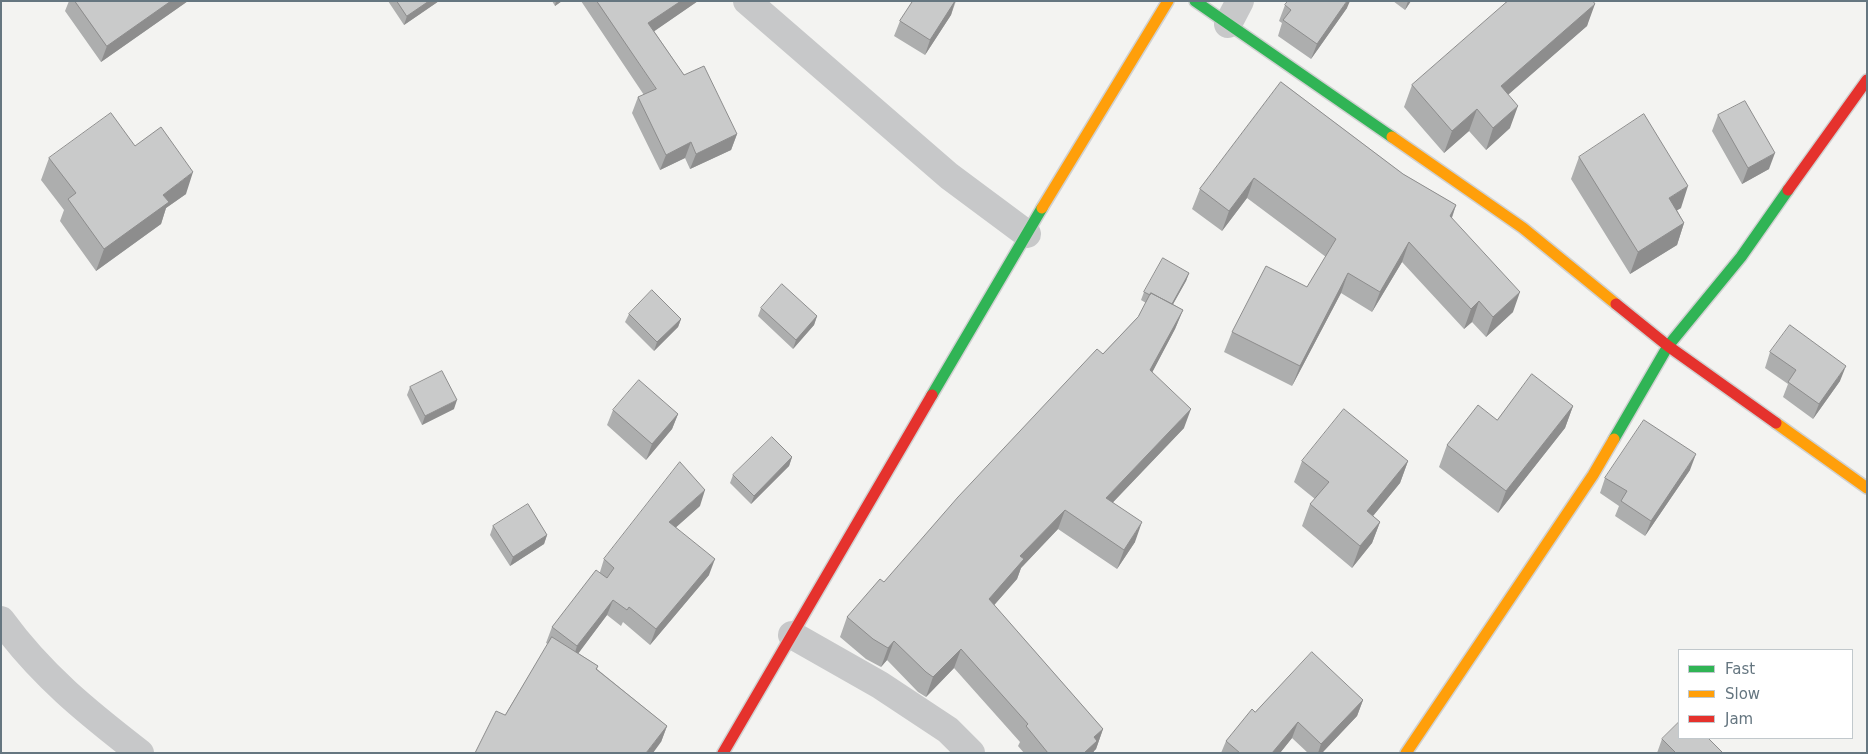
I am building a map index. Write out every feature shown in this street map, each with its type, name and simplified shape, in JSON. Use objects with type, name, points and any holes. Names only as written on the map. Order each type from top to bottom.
[{"type":"street","points":[[748,1],[949,176],[1026,234]]},
{"type":"street","points":[[723,753],[1026,234],[1168,1]]},
{"type":"street","points":[[1195,1],[1234,12],[1523,228],[1668,346],[1867,488]]},
{"type":"street","points":[[1406,753],[1593,475],[1668,346],[1741,257],[1867,80]]},
{"type":"street","points":[[1,620],[23,649],[74,701],[140,753]]},
{"type":"street","points":[[792,635],[880,685],[948,730],[971,753]]},
{"type":"building","points":[[75,1],[171,1],[107,46]]},
{"type":"building","points":[[397,1],[429,1],[407,16]]},
{"type":"building","points":[[597,1],[681,1],[648,23],[684,75],[704,66],[737,134],[696,154],[691,142],[666,155],[638,97],[656,89]]},
{"type":"building","points":[[913,1],[955,1],[930,40],[900,21]]},
{"type":"building","points":[[1288,1],[1347,1],[1317,44],[1283,20],[1291,10],[1285,5]]},
{"type":"building","points":[[1508,1],[1593,1],[1595,4],[1501,86],[1518,106],[1493,128],[1477,109],[1452,131],[1412,85]]},
{"type":"building","points":[[1281,82],[1403,174],[1456,205],[1450,216],[1520,292],[1493,317],[1479,301],[1471,309],[1409,242],[1380,292],[1348,273],[1300,366],[1232,332],[1266,266],[1307,287],[1336,239],[1254,178],[1229,211],[1200,189]]},
{"type":"building","points":[[1745,101],[1775,153],[1748,168],[1718,115]]},
{"type":"building","points":[[111,113],[135,146],[161,127],[193,172],[163,195],[169,202],[104,249],[68,199],[76,193],[49,158]]},
{"type":"building","points":[[1644,114],[1688,186],[1669,198],[1684,223],[1638,252],[1579,157]]},
{"type":"building","points":[[1163,258],[1189,273],[1172,304],[1151,293],[1150,295],[1144,292]]},
{"type":"building","points":[[782,284],[817,316],[796,340],[761,308]]},
{"type":"building","points":[[652,290],[681,319],[657,342],[629,314]]},
{"type":"building","points":[[1151,293],[1183,310],[1150,370],[1191,409],[1106,498],[1142,522],[1124,550],[1065,510],[1020,556],[1024,559],[989,599],[1103,729],[1094,737],[1097,741],[1084,753],[1048,753],[1026,726],[1028,724],[961,649],[933,677],[894,641],[888,648],[873,639],[847,617],[880,579],[884,582],[958,497],[1097,349],[1103,354],[1138,317]]},
{"type":"building","points":[[1790,325],[1846,366],[1819,404],[1788,382],[1796,370],[1770,352]]},
{"type":"building","points":[[442,371],[457,400],[425,416],[410,387]]},
{"type":"building","points":[[1532,374],[1573,406],[1506,491],[1447,445],[1478,405],[1497,420]]},
{"type":"building","points":[[639,380],[678,414],[652,444],[613,410]]},
{"type":"building","points":[[1344,409],[1408,461],[1367,511],[1380,522],[1360,546],[1310,504],[1329,482],[1302,461]]},
{"type":"building","points":[[1644,420],[1696,454],[1651,521],[1621,501],[1627,491],[1605,478]]},
{"type":"building","points":[[772,437],[792,457],[754,496],[733,475]]},
{"type":"building","points":[[680,462],[705,490],[669,522],[715,559],[656,629],[629,607],[627,610],[613,600],[577,646],[552,627],[596,570],[607,578],[614,568],[604,559]]},
{"type":"building","points":[[528,504],[547,535],[513,557],[493,526]]},
{"type":"building","points":[[552,637],[598,666],[596,669],[667,726],[646,753],[475,753],[496,711],[505,715]]},
{"type":"building","points":[[1312,652],[1363,700],[1321,744],[1298,722],[1272,753],[1240,753],[1226,741],[1252,709],[1255,712]]},
{"type":"building","points":[[1678,723],[1678,739],[1709,739],[1723,753],[1674,753],[1662,739]]},
{"type":"traffic: fast","points":[[1195,1],[1392,137]]},
{"type":"traffic: fast","points":[[1614,439],[1668,346],[1741,257],[1788,190]]},
{"type":"traffic: fast","points":[[932,395],[1042,208]]},
{"type":"traffic: slow","points":[[1042,208],[1168,1]]},
{"type":"traffic: slow","points":[[1392,137],[1523,228],[1616,304]]},
{"type":"traffic: slow","points":[[1776,423],[1867,488]]},
{"type":"traffic: slow","points":[[1406,753],[1593,475],[1614,439]]},
{"type":"traffic: jam","points":[[1788,190],[1867,80]]},
{"type":"traffic: jam","points":[[1616,304],[1668,346],[1776,423]]},
{"type":"traffic: jam","points":[[723,753],[932,395]]}]
